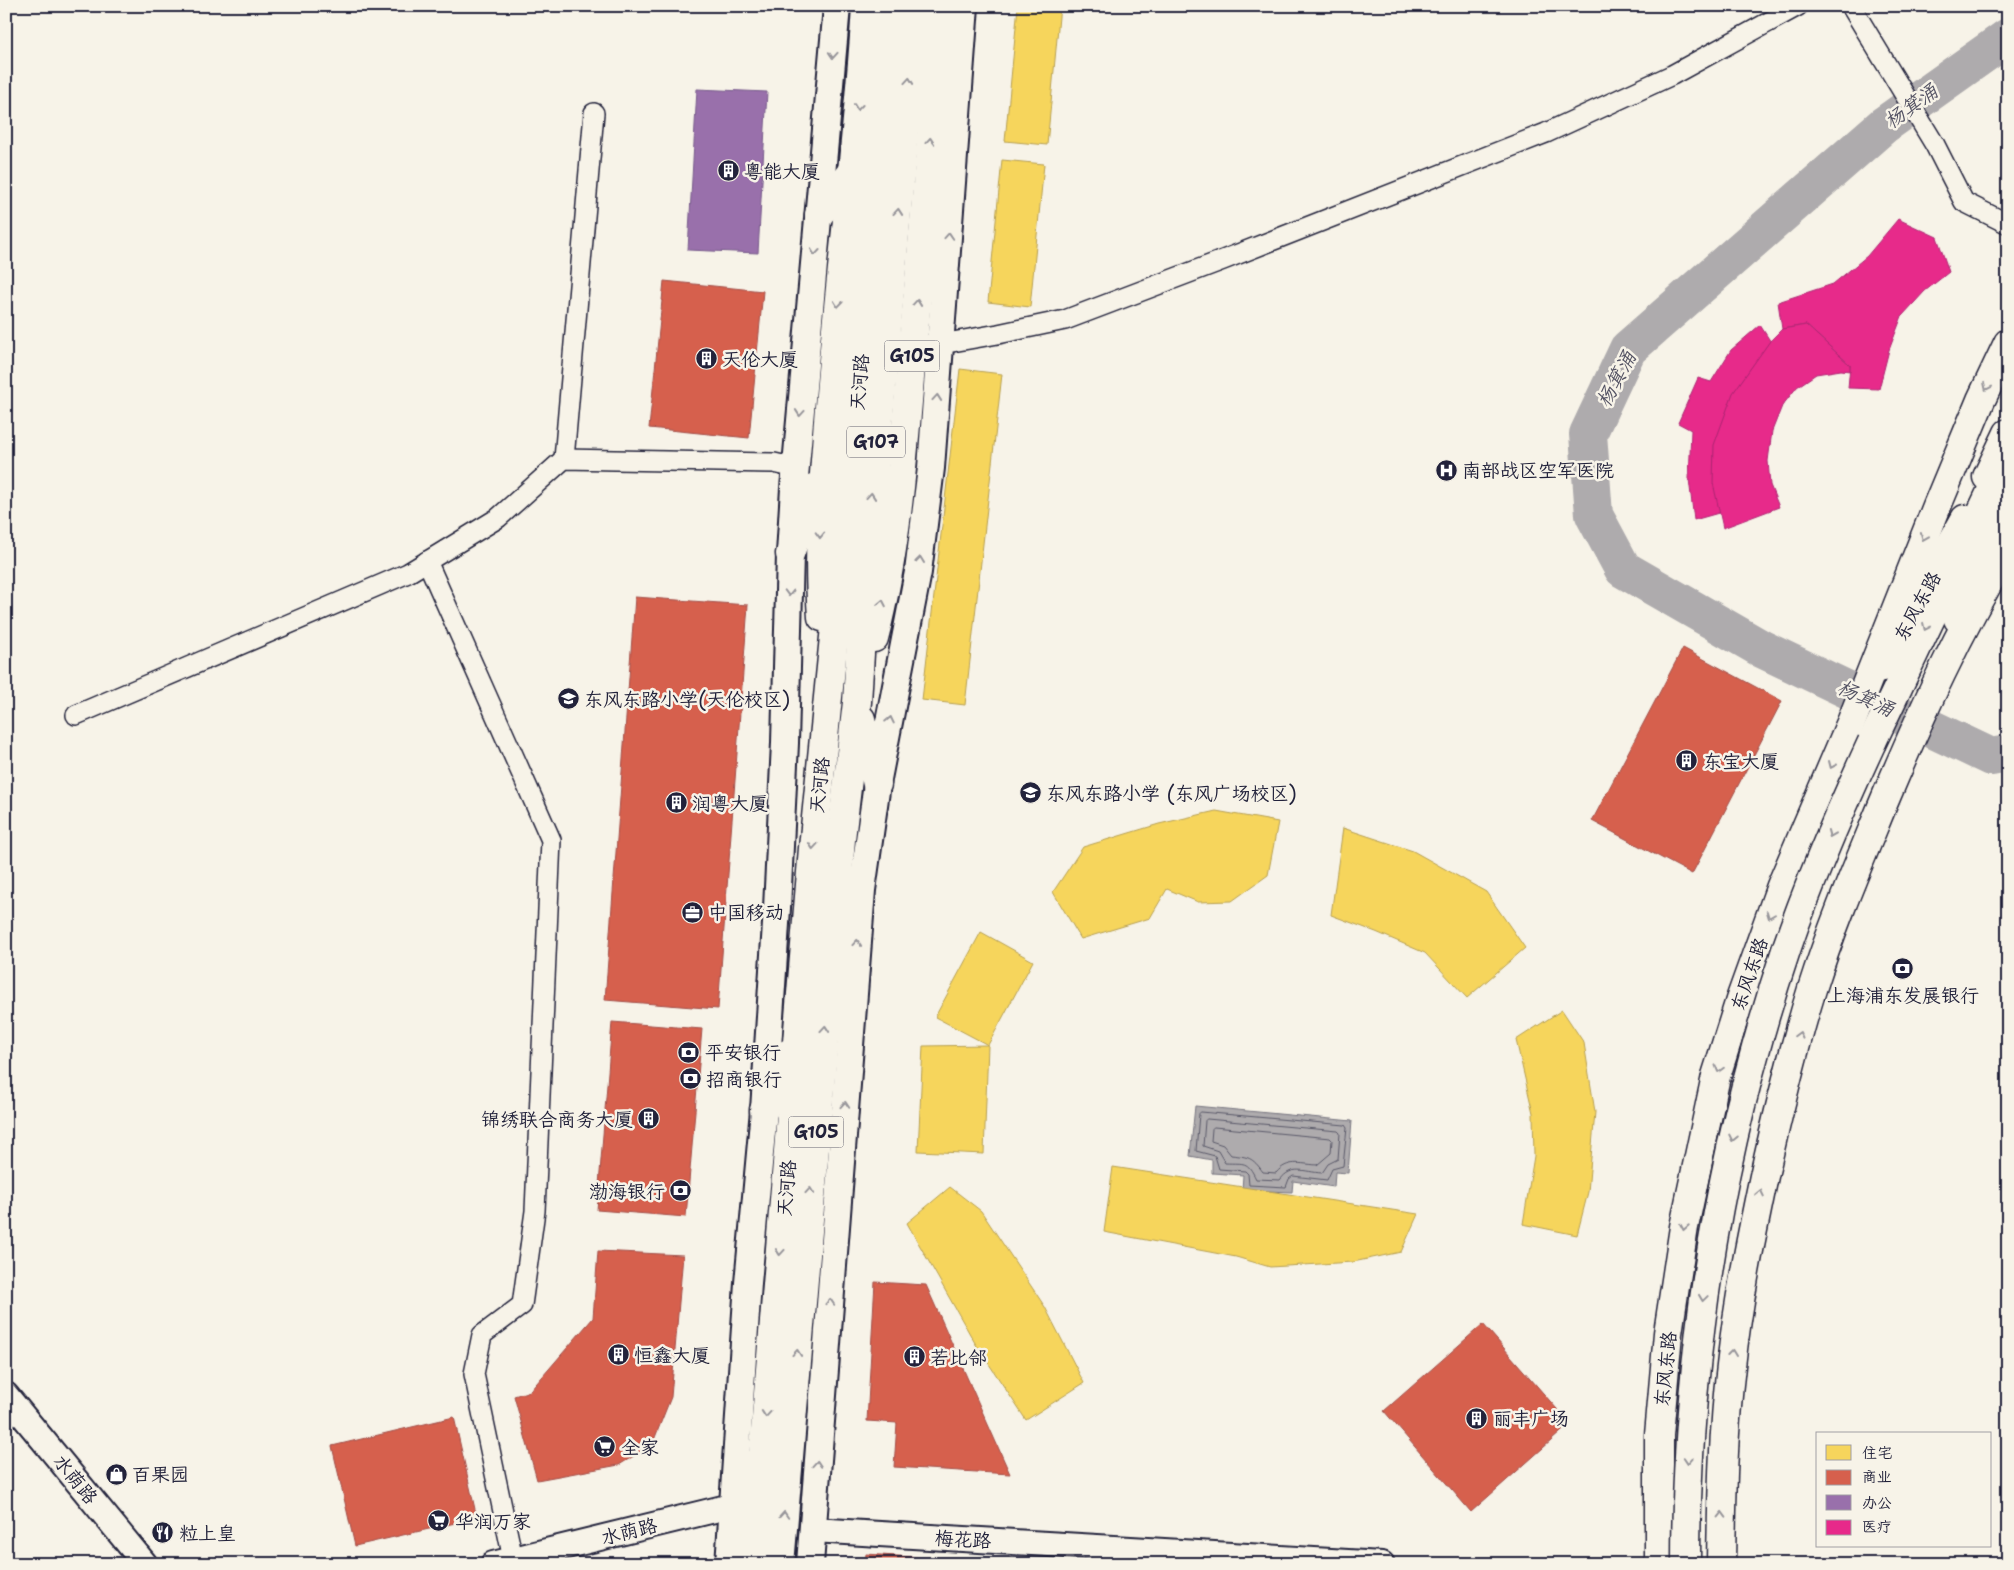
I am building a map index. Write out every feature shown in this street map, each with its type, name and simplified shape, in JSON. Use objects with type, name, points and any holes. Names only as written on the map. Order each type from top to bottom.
[{"type":"main road","points":[[729,1564],[748,1284],[764,1110],[783,811],[790,554],[837,6]]},
{"type":"main road","name":"G105","points":[[828,693],[819,562],[825,453],[866,6]]},
{"type":"main road","name":"天河路","points":[[780,1564],[841,839],[857,702],[888,182],[892,6]]},
{"type":"main road","name":"天河路","points":[[754,1564],[812,857],[850,476],[888,182],[915,6]]},
{"type":"main road","name":"G105","points":[[857,702],[879,619],[890,563],[897,511],[913,344],[940,6]]},
{"type":"main road","points":[[810,1564],[861,898],[876,784],[918,572],[931,468],[964,6]]},
{"type":"main road","points":[[819,215],[852,170]]},
{"type":"main road","points":[[1870,683],[1937,506],[1981,400],[2008,343]]},
{"type":"main road","name":"东风东路","points":[[1659,1564],[1659,1435],[1664,1367],[1684,1227],[1706,1120],[1727,1041],[1760,941],[1810,816],[1855,714],[1870,683],[1957,533],[2008,433]]},
{"type":"main road","points":[[790,554],[825,453]]},
{"type":"main road","points":[[1686,1564],[1689,1439],[1696,1351],[1704,1295],[1717,1212],[1734,1135],[1765,1019],[1788,946],[1836,821],[2008,456]]},
{"type":"main road","name":"东风东路","points":[[1721,1564],[1724,1465],[1736,1324],[1773,1134],[1797,1040],[1825,951],[1869,838],[2008,500]]},
{"type":"main road","points":[[1929,695],[2008,548]]},
{"type":"main road","points":[[857,702],[876,784]]},
{"type":"main road","points":[[764,1110],[798,1034]]},
{"type":"main road","points":[[734,1505],[762,1452]]},
{"type":"street","points":[[913,344],[941,344],[1065,320],[1223,260],[1546,133],[1672,76],[1798,6]]},
{"type":"street","points":[[1852,6],[1925,127],[1964,202],[2008,224]]},
{"type":"street","points":[[564,459],[594,113]]},
{"type":"street","points":[[76,715],[408,573],[498,518],[564,459],[774,463],[796,468]]},
{"type":"street","points":[[427,561],[529,788],[550,840],[535,1212],[522,1305],[482,1335],[474,1374],[513,1561]]},
{"type":"street","name":"水荫路","points":[[6,1395],[145,1564]]},
{"type":"street","name":"水荫路","points":[[513,1561],[734,1505]]},
{"type":"street","name":"梅花路","points":[[813,1530],[1382,1564]]},
{"type":"water","points":[[1195,1106],[1352,1121],[1348,1173],[1335,1172],[1334,1187],[1293,1181],[1292,1192],[1242,1190],[1243,1175],[1212,1173],[1212,1160],[1190,1156]]},
{"type":"building: 住宅","points":[[1018,6],[1060,6],[1047,145],[1005,141]]},
{"type":"building: 住宅","points":[[1002,160],[1044,164],[1030,307],[988,302]]},
{"type":"building: 住宅","points":[[960,369],[1002,374],[965,705],[922,700]]},
{"type":"building: 住宅","name":"润粤大厦","points":[[649,612],[732,619],[704,993],[621,987]]},
{"type":"building: 住宅","points":[[1216,811],[1278,822],[1268,875],[1232,901],[1198,902],[1167,889],[1150,918],[1081,939],[1053,892],[1083,847],[1159,824]]},
{"type":"building: 住宅","points":[[1343,828],[1413,851],[1486,892],[1525,948],[1467,998],[1425,953],[1331,915]]},
{"type":"building: 住宅","points":[[981,932],[1033,961],[988,1045],[935,1017]]},
{"type":"building: 住宅","points":[[1562,1010],[1584,1043],[1595,1112],[1588,1192],[1577,1235],[1523,1224],[1534,1156],[1533,1113],[1516,1040]]},
{"type":"building: 住宅","points":[[988,1045],[984,1154],[918,1151],[923,1046]]},
{"type":"building: 住宅","points":[[1113,1167],[1418,1214],[1401,1252],[1353,1262],[1270,1267],[1236,1257],[1104,1232]]},
{"type":"building: 住宅","points":[[950,1187],[981,1211],[1045,1307],[1084,1383],[1026,1420],[975,1343],[907,1223]]},
{"type":"building: 商业","name":"天伦大厦","points":[[664,281],[763,291],[749,438],[649,428]]},
{"type":"building: 商业","name":"润粤大厦","points":[[635,597],[748,605],[718,1009],[605,1000]]},
{"type":"building: 商业","name":"东宝大厦","points":[[1683,648],[1782,701],[1692,874],[1592,821]]},
{"type":"building: 商业","name":"锦绣联合商务大厦","points":[[612,1022],[702,1029],[686,1217],[597,1210]]},
{"type":"building: 商业","name":"恒鑫大厦","points":[[598,1251],[683,1255],[671,1397],[652,1445],[619,1465],[537,1480],[514,1396],[530,1391],[593,1318]]},
{"type":"building: 商业","name":"若比邻","points":[[875,1282],[926,1285],[1010,1474],[894,1467],[897,1423],[867,1421]]},
{"type":"building: 商业","name":"丽丰广场","points":[[1483,1324],[1570,1424],[1471,1512],[1384,1411]]},
{"type":"building: 商业","points":[[454,1417],[477,1518],[355,1546],[332,1446]]},
{"type":"building: 商业","points":[[866,1554],[956,1560],[956,1564],[865,1564]]},
{"type":"building: 办公","name":"粤能大厦","points":[[697,89],[767,92],[758,253],[688,250]]},
{"type":"building: 医疗","points":[[1898,219],[1937,237],[1949,272],[1925,291],[1902,316],[1889,350],[1879,389],[1848,388],[1850,365],[1806,325],[1782,329],[1778,302],[1833,284],[1867,256]]},
{"type":"building: 医疗","points":[[1760,325],[1783,361],[1751,412],[1741,442],[1735,471],[1740,507],[1694,520],[1689,479],[1691,430],[1678,423],[1698,378],[1711,382],[1731,350]]},
{"type":"building: 医疗","points":[[1806,325],[1850,365],[1850,371],[1841,370],[1816,374],[1797,387],[1782,406],[1772,431],[1768,461],[1770,485],[1779,507],[1723,528],[1713,483],[1714,445],[1733,393],[1770,341],[1782,329]]},
{"type":"waterway","name":"杨箕涌","points":[[1905,717],[1762,649],[1623,569],[1594,515],[1588,434],[1628,349],[1884,125],[2008,37]]},
{"type":"waterway","name":"杨箕涌","points":[[1930,728],[1991,757],[2008,754]]},
{"type":"place","name":"粤能大厦","points":[[728,171]]},
{"type":"place","name":"天伦大厦","points":[[706,359]]},
{"type":"place","name":"南部战区空军医院","points":[[1446,470]]},
{"type":"place","name":"东风东路小学(天伦校区)","points":[[568,699]]},
{"type":"place","name":"东宝大厦","points":[[1687,761]]},
{"type":"place","name":"东风东路小学 (东风广场校区)","points":[[1030,793]]},
{"type":"place","name":"润粤大厦","points":[[676,803]]},
{"type":"place","name":"中国移动","points":[[692,912]]},
{"type":"place","name":"上海浦东发展银行","points":[[1903,969]]},
{"type":"place","name":"平安银行","points":[[689,1052]]},
{"type":"place","name":"招商银行","points":[[690,1079]]},
{"type":"place","name":"锦绣联合商务大厦","points":[[649,1119]]},
{"type":"place","name":"渤海银行","points":[[681,1191]]},
{"type":"place","name":"恒鑫大厦","points":[[618,1355]]},
{"type":"place","name":"若比邻","points":[[914,1357]]},
{"type":"place","name":"丽丰广场","points":[[1477,1418]]},
{"type":"place","name":"全家","points":[[605,1447]]},
{"type":"place","name":"百果园","points":[[116,1474]]},
{"type":"place","name":"华润万家","points":[[439,1521]]},
{"type":"place","name":"粒上皇","points":[[163,1533]]}]
